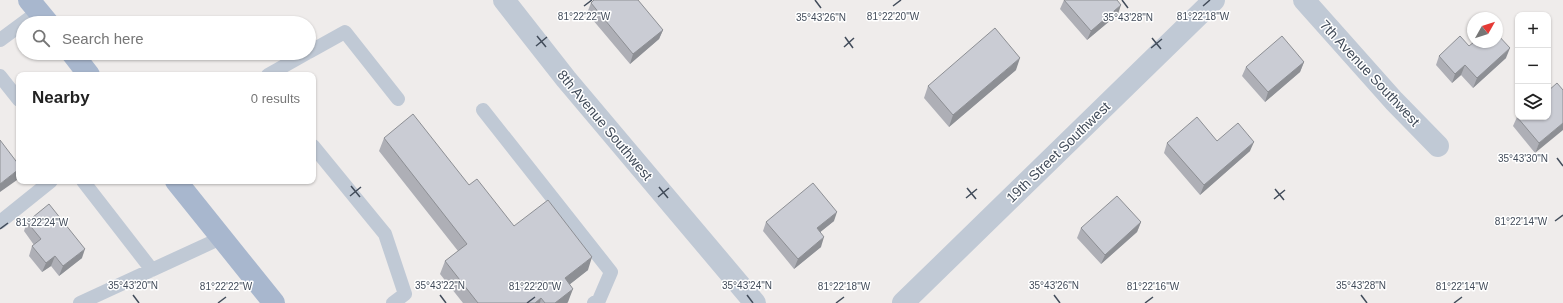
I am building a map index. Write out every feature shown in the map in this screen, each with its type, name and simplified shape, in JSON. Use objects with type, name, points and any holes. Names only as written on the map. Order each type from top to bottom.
[{"type":"main road","points":[[77,60],[87,72]]},
{"type":"main road","points":[[178,184],[274,303]]},
{"type":"street","name":"19th Street Southwest","points":[[903,303],[1214,0]]},
{"type":"street","name":"7th Avenue Southwest","points":[[1304,0],[1394,101],[1438,146]]},
{"type":"street","name":"8th Avenue Southwest","points":[[510,3],[571,85],[755,303]]},
{"type":"lane","points":[[0,40],[16,28]]},
{"type":"lane","points":[[316,48],[345,32],[398,99]]},
{"type":"lane","points":[[273,72],[295,60]]},
{"type":"lane","points":[[0,76],[16,96]]},
{"type":"lane","points":[[483,110],[611,272],[599,300],[594,303]]},
{"type":"lane","points":[[316,150],[385,234],[408,298],[393,303]]},
{"type":"lane","points":[[0,222],[47,184]]},
{"type":"lane","points":[[85,184],[152,270]]},
{"type":"lane","points":[[80,303],[221,238]]},
{"type":"building","points":[[594,0],[638,0],[663,30],[633,54],[591,3]]},
{"type":"building","points":[[1064,0],[1117,0],[1121,5],[1091,31]]},
{"type":"building","points":[[995,28],[1020,58],[953,115],[928,86]]},
{"type":"building","points":[[1282,36],[1304,62],[1268,92],[1246,67]]},
{"type":"building","points":[[1460,36],[1467,44],[1467,48],[1503,48],[1503,40],[1510,48],[1477,78],[1465,65],[1455,74],[1439,56]]},
{"type":"building","points":[[1557,83],[1563,90],[1563,123],[1539,143],[1520,120],[1551,120],[1551,88]]},
{"type":"building","points":[[413,114],[469,185],[477,179],[514,226],[548,200],[592,257],[565,278],[573,289],[555,303],[545,303],[541,298],[535,303],[478,303],[445,261],[467,244],[384,138]]},
{"type":"building","points":[[1197,117],[1217,141],[1238,123],[1254,142],[1204,185],[1167,143]]},
{"type":"building","points":[[0,140],[16,161],[16,171],[0,184]]},
{"type":"building","points":[[813,183],[837,212],[817,228],[824,237],[798,259],[766,222]]},
{"type":"building","points":[[1117,196],[1141,222],[1105,255],[1081,228]]},
{"type":"building","points":[[49,204],[85,249],[63,266],[55,256],[46,263],[32,246],[41,239],[27,222]]}]
